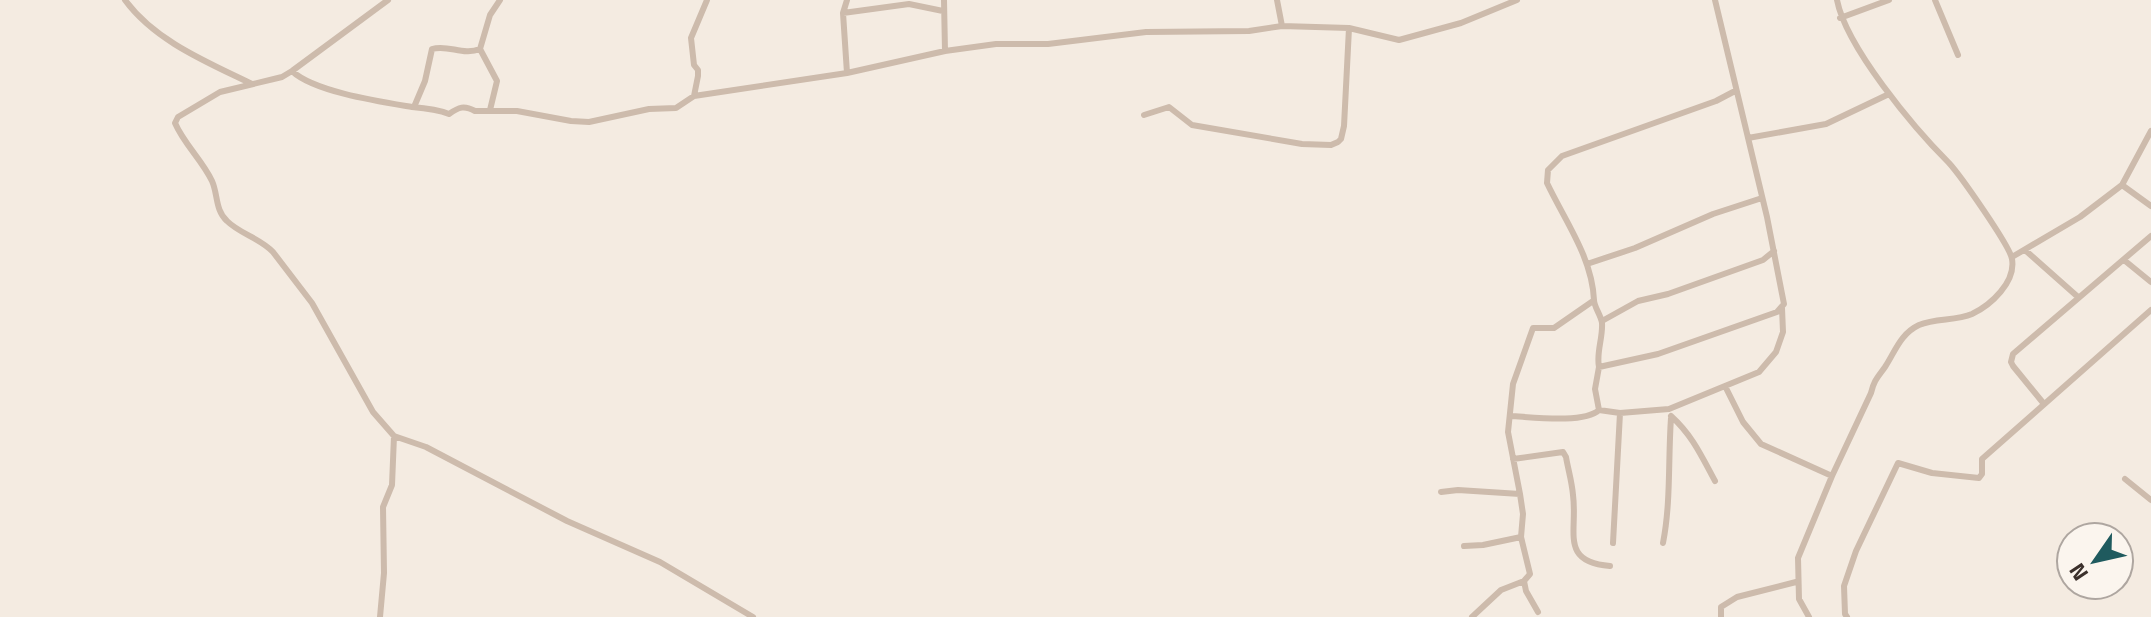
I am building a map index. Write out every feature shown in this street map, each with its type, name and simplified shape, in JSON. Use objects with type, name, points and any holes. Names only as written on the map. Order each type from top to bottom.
[{"type":"street","points":[[125,0],[147,26],[165,38],[252,84]]},
{"type":"street","points":[[388,0],[282,77],[220,92],[178,117],[175,123],[179,132],[213,182],[217,205],[224,219],[273,252],[312,303],[373,412],[394,436],[426,447],[567,521],[660,562],[753,617]]},
{"type":"street","points":[[490,110],[497,81],[480,49],[490,15],[500,0]]},
{"type":"street","points":[[694,96],[698,70],[694,65],[691,38],[707,0]]},
{"type":"street","points":[[847,0],[843,13],[847,73]]},
{"type":"street","points":[[944,0],[945,51]]},
{"type":"street","points":[[1277,0],[1282,26]]},
{"type":"street","points":[[292,71],[300,79],[318,86],[414,107],[433,108],[449,114],[459,107],[469,107],[475,111],[528,112],[589,122],[649,109],[676,108],[694,96],[847,73],[945,51],[996,44],[1048,44],[1146,32],[1249,31],[1282,26],[1349,28],[1391,40],[1409,39],[1461,23],[1517,0]]},
{"type":"street","points":[[1511,416],[1550,419],[1593,415],[1599,410],[1620,413],[1669,409],[1759,372],[1776,352],[1783,332],[1784,304],[1715,0]]},
{"type":"street","points":[[1809,617],[1799,599],[1796,582],[1798,558],[1874,380],[1904,336],[1918,325],[1970,315],[1988,305],[2012,276],[2012,257],[1960,174],[1922,137],[1889,94],[1840,18],[1837,0]]},
{"type":"street","points":[[1840,18],[1889,0]]},
{"type":"street","points":[[1935,0],[1958,55]]},
{"type":"street","points":[[843,13],[909,4],[943,11]]},
{"type":"street","points":[[1144,115],[1169,107],[1198,127],[1213,127],[1302,144],[1331,145],[1341,139],[1344,126],[1349,28]]},
{"type":"street","points":[[414,107],[425,81],[432,49],[441,47],[462,52],[480,49]]},
{"type":"street","points":[[1599,410],[1595,389],[1602,321],[1593,301],[1595,292],[1587,264],[1546,176],[1562,156],[1716,101],[1735,91]]},
{"type":"street","points":[[1748,138],[1826,124],[1889,94]]},
{"type":"street","points":[[2012,257],[2080,217],[2122,185],[2151,131]]},
{"type":"street","points":[[2122,185],[2151,206]]},
{"type":"street","points":[[1587,264],[1762,198]]},
{"type":"street","points":[[2044,404],[2013,366],[2013,354],[2151,236]]},
{"type":"street","points":[[2025,250],[2078,297]]},
{"type":"street","points":[[1602,321],[1630,304],[1668,294],[1763,260],[1774,251]]},
{"type":"street","points":[[2124,260],[2151,282]]},
{"type":"street","points":[[1472,617],[1501,590],[1524,581],[1530,574],[1521,537],[1523,514],[1520,494],[1508,440],[1513,384],[1533,328],[1554,328],[1593,301]]},
{"type":"street","points":[[1599,367],[1667,352],[1740,327],[1782,308]]},
{"type":"street","points":[[1837,617],[1846,616],[1844,586],[1856,551],[1898,463],[1932,473],[1979,478],[1982,459],[2151,310]]},
{"type":"street","points":[[1725,386],[1743,422],[1761,444],[1832,476]]},
{"type":"street","points":[[1663,543],[1669,512],[1669,409]]},
{"type":"street","points":[[1613,543],[1620,413]]},
{"type":"street","points":[[1671,418],[1681,423],[1715,481]]},
{"type":"street","points":[[380,617],[384,573],[383,507],[392,485],[394,436]]},
{"type":"street","points":[[1513,459],[1563,452],[1574,496],[1574,547],[1580,557],[1592,565],[1610,566]]},
{"type":"street","points":[[2125,479],[2151,500]]},
{"type":"street","points":[[1441,492],[1458,490],[1520,494]]},
{"type":"street","points":[[1464,546],[1521,537]]},
{"type":"street","points":[[1524,581],[1538,612]]},
{"type":"street","points":[[1720,617],[1721,607],[1737,597],[1796,582]]}]
